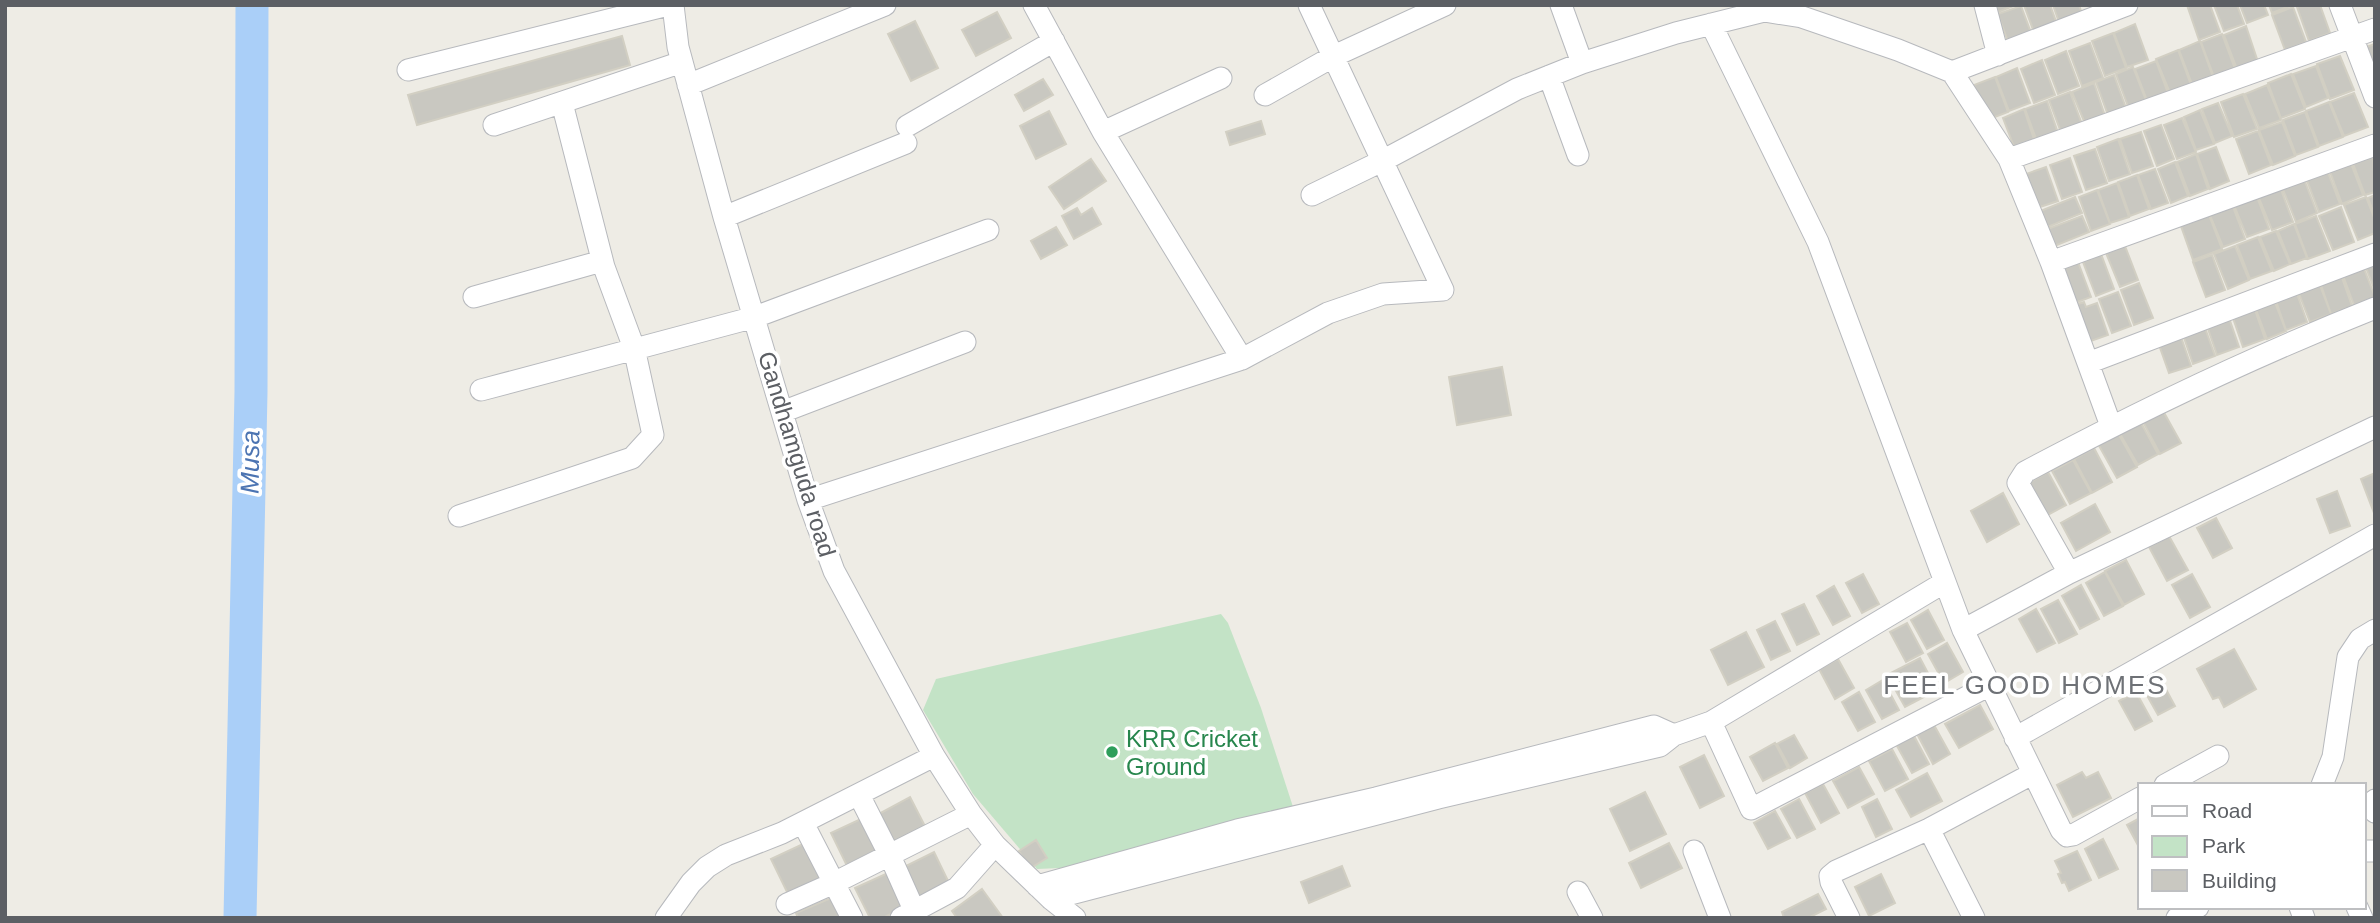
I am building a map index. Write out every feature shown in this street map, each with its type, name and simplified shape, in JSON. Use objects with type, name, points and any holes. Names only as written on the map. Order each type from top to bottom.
[{"type":"street","name":"Gandhamguda road","points":[[671,5],[682,62],[724,217],[808,500],[834,571],[934,756],[971,814],[995,845],[1075,918]]},
{"type":"street","points":[[408,70],[671,5]]},
{"type":"street","points":[[688,85],[885,5]]},
{"type":"street","points":[[1034,5],[1103,132],[1241,359]]},
{"type":"street","points":[[808,500],[1241,359],[1328,313],[1383,294],[1443,290],[1309,5]]},
{"type":"street","points":[[1265,94],[1334,56],[1445,5]]},
{"type":"street","points":[[1560,5],[1582,62]]},
{"type":"street","points":[[1985,5],[1998,55]]},
{"type":"street","points":[[1952,72],[2127,5]]},
{"type":"street","points":[[2340,5],[2375,97]]},
{"type":"street","points":[[1312,195],[1517,89],[1582,62],[1763,8],[1802,16],[1952,72],[2009,159],[2051,262],[2111,426]]},
{"type":"street","points":[[1711,24],[1818,242],[1963,630],[2060,830],[2067,836],[2073,835],[2138,799]]},
{"type":"street","points":[[2009,159],[2375,29]]},
{"type":"street","points":[[724,217],[906,134],[1054,41]]},
{"type":"street","points":[[494,125],[682,62]]},
{"type":"street","points":[[1549,76],[1578,155]]},
{"type":"street","points":[[1103,132],[1221,78]]},
{"type":"street","points":[[459,516],[632,458],[653,435],[634,348],[602,261],[562,103]]},
{"type":"street","points":[[2051,262],[2375,145]]},
{"type":"street","points":[[481,390],[755,317],[988,230]]},
{"type":"street","points":[[2088,363],[2375,254]]},
{"type":"street","points":[[474,297],[602,261]]},
{"type":"street","points":[[2069,573],[2018,483],[2025,472],[2111,426],[2282,345],[2375,309]]},
{"type":"street","points":[[782,412],[965,342]]},
{"type":"street","points":[[1963,630],[2069,573],[2375,427]]},
{"type":"street","points":[[2015,738],[2375,535]]},
{"type":"street","points":[[1044,892],[1500,775],[1660,746],[1674,735],[1711,722],[1945,582]]},
{"type":"street","points":[[2323,783],[2333,757],[2348,657],[2360,639],[2375,630]]},
{"type":"street","points":[[1711,722],[1751,809],[1990,684]]},
{"type":"street","points":[[666,918],[706,867],[726,855],[782,833],[934,756]]},
{"type":"street","points":[[2169,783],[2218,756]]},
{"type":"street","points":[[1849,918],[1831,882],[1830,876],[1836,871],[1929,829],[2032,775]]},
{"type":"street","points":[[859,795],[890,856],[908,915],[957,888],[995,845]]},
{"type":"street","points":[[2375,800],[2375,813]]},
{"type":"street","points":[[787,904],[890,856],[971,814]]},
{"type":"street","points":[[803,822],[852,918]]},
{"type":"street","points":[[1929,829],[1974,918]]},
{"type":"street","points":[[1694,850],[1720,918]]},
{"type":"street","points":[[1578,892],[1592,918]]},
{"type":"street","points":[[2177,918],[2194,909]]},
{"type":"green space","name":"KRR Cricket Ground","points":[[1221,614],[1228,623],[1261,708],[1294,810],[1083,867],[1037,869],[973,794],[923,710],[936,679]]},
{"type":"building","points":[[1996,5],[2016,5],[1998,12]]},
{"type":"building","points":[[2024,5],[2050,5],[2058,27],[2035,35]]},
{"type":"building","points":[[2053,5],[2079,5],[2083,17],[2060,25]]},
{"type":"building","points":[[2187,5],[2210,5],[2220,32],[2199,40]]},
{"type":"building","points":[[2214,5],[2237,5],[2244,24],[2224,31]]},
{"type":"building","points":[[2240,5],[2264,5],[2268,15],[2247,23]]},
{"type":"building","points":[[2269,5],[2292,5],[2272,13]]},
{"type":"building","points":[[2320,5],[2330,33],[2309,41],[2297,7]]},
{"type":"building","points":[[2021,6],[2033,38],[2010,47],[1998,14]]},
{"type":"building","points":[[2293,7],[2306,42],[2285,50],[2272,15]]},
{"type":"building","points":[[997,12],[1011,38],[976,56],[962,30]]},
{"type":"building","points":[[915,21],[938,68],[911,81],[888,34]]},
{"type":"building","points":[[2135,24],[2148,60],[2127,67],[2114,33]]},
{"type":"building","points":[[2246,26],[2258,62],[2237,69],[2224,35]]},
{"type":"building","points":[[2113,33],[2126,68],[2105,76],[2092,41]]},
{"type":"building","points":[[2222,34],[2235,69],[2214,77],[2201,42]]},
{"type":"building","points":[[622,36],[630,65],[417,125],[408,95]]},
{"type":"building","points":[[2200,41],[2213,77],[2192,84],[2179,50]]},
{"type":"building","points":[[2090,43],[2103,78],[2082,86],[2069,51]]},
{"type":"building","points":[[2375,44],[2375,80],[2363,48]]},
{"type":"building","points":[[2178,50],[2191,85],[2170,93],[2156,59]]},
{"type":"building","points":[[2066,51],[2079,86],[2058,94],[2045,60]]},
{"type":"building","points":[[2340,56],[2354,90],[2330,99],[2317,64]]},
{"type":"building","points":[[2042,60],[2055,95],[2034,103],[2021,69]]},
{"type":"building","points":[[2156,61],[2169,96],[2148,103],[2135,69]]},
{"type":"building","points":[[2316,66],[2328,98],[2306,107],[2293,74]]},
{"type":"building","points":[[2133,67],[2147,103],[2129,109],[2116,74]]},
{"type":"building","points":[[2017,68],[2030,103],[2009,111],[1996,77]]},
{"type":"building","points":[[2291,74],[2305,109],[2281,118],[2268,83]]},
{"type":"building","points":[[2114,75],[2127,111],[2109,118],[2096,82]]},
{"type":"building","points":[[1995,77],[2008,112],[1987,120],[1974,85]]},
{"type":"building","points":[[1043,79],[1053,95],[1024,111],[1015,95]]},
{"type":"building","points":[[2094,83],[2106,119],[2086,126],[2072,92]]},
{"type":"building","points":[[2267,85],[2281,120],[2259,128],[2245,94]]},
{"type":"building","points":[[2070,92],[2083,127],[2062,135],[2049,100]]},
{"type":"building","points":[[2354,93],[2368,127],[2344,136],[2330,102]]},
{"type":"building","points":[[2243,94],[2257,129],[2234,137],[2221,102]]},
{"type":"building","points":[[2047,101],[2059,136],[2038,144],[2025,109]]},
{"type":"building","points":[[2329,102],[2343,137],[2319,146],[2306,111]]},
{"type":"building","points":[[2218,103],[2232,136],[2215,143],[2202,109]]},
{"type":"building","points":[[2024,109],[2036,145],[2016,152],[2003,118]]},
{"type":"building","points":[[2200,110],[2214,144],[2196,150],[2184,117]]},
{"type":"building","points":[[1049,111],[1066,144],[1036,159],[1020,126]]},
{"type":"building","points":[[2305,112],[2318,147],[2296,155],[2283,120]]},
{"type":"building","points":[[2182,118],[2196,152],[2177,159],[2164,125]]},
{"type":"building","points":[[1261,121],[1265,134],[1230,145],[1226,132]]},
{"type":"building","points":[[2282,122],[2295,156],[2273,165],[2259,130]]},
{"type":"building","points":[[2161,125],[2174,159],[2157,166],[2144,131]]},
{"type":"building","points":[[2258,131],[2271,165],[2249,174],[2236,139]]},
{"type":"building","points":[[2141,132],[2153,166],[2132,173],[2120,139]]},
{"type":"building","points":[[2118,139],[2130,174],[2109,181],[2097,147]]},
{"type":"building","points":[[2216,147],[2229,181],[2210,189],[2197,154]]},
{"type":"building","points":[[2095,149],[2107,183],[2086,190],[2074,156]]},
{"type":"building","points":[[2373,153],[2375,192],[2365,195],[2352,161]]},
{"type":"building","points":[[2196,154],[2208,189],[2190,196],[2177,162]]},
{"type":"building","points":[[2070,158],[2082,192],[2062,199],[2050,165]]},
{"type":"building","points":[[1091,159],[1106,181],[1064,209],[1049,187]]},
{"type":"building","points":[[2350,161],[2363,195],[2342,204],[2329,169]]},
{"type":"building","points":[[2175,162],[2188,196],[2171,203],[2158,169]]},
{"type":"building","points":[[2046,167],[2058,201],[2037,208],[2026,174]]},
{"type":"building","points":[[2155,169],[2168,203],[2151,209],[2138,175]]},
{"type":"building","points":[[2327,170],[2340,204],[2319,212],[2306,178]]},
{"type":"building","points":[[2137,175],[2149,209],[2130,216],[2118,182]]},
{"type":"building","points":[[2304,179],[2317,213],[2296,222],[2282,187]]},
{"type":"building","points":[[2117,183],[2129,217],[2110,223],[2098,190]]},
{"type":"building","points":[[2280,187],[2293,222],[2272,230],[2258,196]]},
{"type":"building","points":[[2097,190],[2110,224],[2091,231],[2079,197]]},
{"type":"building","points":[[2256,194],[2269,229],[2247,237],[2233,203]]},
{"type":"building","points":[[2375,195],[2375,216],[2368,198]]},
{"type":"building","points":[[2075,197],[2082,213],[2045,228],[2038,212]]},
{"type":"building","points":[[2366,197],[2375,220],[2375,233],[2358,240],[2344,205]]},
{"type":"building","points":[[2232,204],[2245,239],[2223,247],[2209,213]]},
{"type":"building","points":[[2341,207],[2354,242],[2333,250],[2319,216]]},
{"type":"building","points":[[1077,208],[1081,215],[1092,208],[1101,224],[1074,239],[1062,216]]},
{"type":"building","points":[[2209,215],[2222,249],[2193,260],[2181,226]]},
{"type":"building","points":[[2082,216],[2089,232],[2052,247],[2045,230]]},
{"type":"building","points":[[2316,216],[2330,251],[2308,259],[2295,224]]},
{"type":"building","points":[[2294,224],[2307,258],[2291,264],[2278,231]]},
{"type":"building","points":[[1056,227],[1067,245],[1041,259],[1031,241]]},
{"type":"building","points":[[2276,231],[2290,264],[2274,271],[2260,237]]},
{"type":"building","points":[[2258,237],[2272,271],[2250,279],[2237,245]]},
{"type":"building","points":[[2125,246],[2138,280],[2120,287],[2106,253]]},
{"type":"building","points":[[2235,246],[2249,280],[2228,289],[2214,254]]},
{"type":"building","points":[[2101,254],[2114,289],[2096,296],[2083,262]]},
{"type":"building","points":[[2212,255],[2225,290],[2206,297],[2193,262]]},
{"type":"building","points":[[2078,262],[2091,297],[2072,304],[2059,269]]},
{"type":"building","points":[[2375,262],[2375,291],[2365,265]]},
{"type":"building","points":[[2363,266],[2375,297],[2354,305],[2342,273]]},
{"type":"building","points":[[2341,275],[2352,306],[2331,314],[2320,282]]},
{"type":"building","points":[[2139,283],[2153,318],[2134,325],[2121,290]]},
{"type":"building","points":[[2319,283],[2331,314],[2310,322],[2298,291]]},
{"type":"building","points":[[2296,291],[2307,322],[2286,330],[2275,298]]},
{"type":"building","points":[[2118,292],[2131,326],[2112,333],[2099,299]]},
{"type":"building","points":[[2274,300],[2286,331],[2267,339],[2255,307]]},
{"type":"building","points":[[2084,302],[2086,307],[2097,303],[2108,335],[2085,343],[2072,306]]},
{"type":"building","points":[[2254,307],[2265,339],[2243,347],[2232,315]]},
{"type":"building","points":[[2228,315],[2239,347],[2217,355],[2206,323]]},
{"type":"building","points":[[2204,325],[2215,356],[2193,364],[2182,332]]},
{"type":"building","points":[[2180,334],[2191,366],[2169,373],[2158,342]]},
{"type":"building","points":[[1502,367],[1511,415],[1457,425],[1449,377]]},
{"type":"building","points":[[2162,409],[2181,443],[2160,454],[2142,420]]},
{"type":"building","points":[[2140,421],[2158,454],[2138,465],[2119,432]]},
{"type":"building","points":[[2118,433],[2137,467],[2117,478],[2098,444]]},
{"type":"building","points":[[2094,448],[2112,482],[2092,493],[2074,459]]},
{"type":"building","points":[[2073,460],[2091,493],[2070,504],[2052,471]]},
{"type":"building","points":[[2048,472],[2066,505],[2046,516],[2028,483]]},
{"type":"building","points":[[2375,473],[2375,512],[2374,513],[2361,479]]},
{"type":"building","points":[[2337,491],[2350,526],[2330,533],[2317,499]]},
{"type":"building","points":[[2003,493],[2019,524],[1987,542],[1971,511]]},
{"type":"building","points":[[2095,504],[2110,532],[2076,551],[2061,523]]},
{"type":"building","points":[[2216,518],[2232,548],[2213,558],[2197,528]]},
{"type":"building","points":[[2169,536],[2188,570],[2167,581],[2149,547]]},
{"type":"building","points":[[2126,560],[2144,594],[2124,605],[2105,571]]},
{"type":"building","points":[[2105,572],[2123,606],[2104,616],[2086,583]]},
{"type":"building","points":[[1863,574],[1879,604],[1862,613],[1846,583]]},
{"type":"building","points":[[2192,574],[2210,607],[2190,618],[2172,585]]},
{"type":"building","points":[[2081,585],[2099,619],[2080,629],[2062,596]]},
{"type":"building","points":[[1834,586],[1850,616],[1833,625],[1817,596]]},
{"type":"building","points":[[2058,600],[2077,634],[2059,643],[2041,609]]},
{"type":"building","points":[[1804,604],[1819,634],[1797,645],[1782,614]]},
{"type":"building","points":[[2036,609],[2055,643],[2037,652],[2019,619]]},
{"type":"building","points":[[1928,610],[1944,640],[1927,649],[1911,620]]},
{"type":"building","points":[[1775,621],[1790,651],[1771,660],[1757,630]]},
{"type":"building","points":[[1907,623],[1923,653],[1906,662],[1890,632]]},
{"type":"building","points":[[1746,632],[1764,667],[1728,685],[1711,650]]},
{"type":"building","points":[[1947,643],[1963,672],[1944,683],[1928,654]]},
{"type":"building","points":[[2234,649],[2256,689],[2224,707],[2219,697],[2213,699],[2197,669]]},
{"type":"building","points":[[1920,658],[1937,690],[1905,707],[1887,675]]},
{"type":"building","points":[[1838,659],[1854,688],[1835,699],[1819,669]]},
{"type":"building","points":[[1883,680],[1899,710],[1882,719],[1866,690]]},
{"type":"building","points":[[2161,680],[2175,706],[2158,715],[2144,690]]},
{"type":"building","points":[[1859,692],[1875,722],[1858,731],[1842,702]]},
{"type":"building","points":[[2136,692],[2152,721],[2135,730],[2119,701]]},
{"type":"building","points":[[1980,705],[1993,729],[1959,748],[1945,724]]},
{"type":"building","points":[[1934,725],[1950,754],[1933,764],[1917,734]]},
{"type":"building","points":[[1913,734],[1929,764],[1912,773],[1896,744]]},
{"type":"building","points":[[1794,735],[1807,758],[1790,768],[1777,744]]},
{"type":"building","points":[[1775,743],[1788,768],[1763,781],[1750,757]]},
{"type":"building","points":[[1892,749],[1908,779],[1885,791],[1869,761]]},
{"type":"building","points":[[1704,755],[1724,796],[1700,808],[1680,767]]},
{"type":"building","points":[[1859,767],[1874,794],[1848,808],[1833,781]]},
{"type":"building","points":[[2082,772],[2086,778],[2098,772],[2111,798],[2073,817],[2057,785]]},
{"type":"building","points":[[1927,773],[1942,801],[1911,817],[1896,790]]},
{"type":"building","points":[[1823,784],[1839,813],[1821,823],[1805,793]]},
{"type":"building","points":[[1645,792],[1666,834],[1630,851],[1610,809]]},
{"type":"building","points":[[910,797],[928,832],[895,849],[877,815]]},
{"type":"building","points":[[1799,799],[1815,829],[1797,838],[1781,809]]},
{"type":"building","points":[[1877,799],[1892,829],[1876,837],[1862,807]]},
{"type":"building","points":[[1775,811],[1790,838],[1768,849],[1754,823]]},
{"type":"building","points":[[865,817],[882,852],[848,868],[831,833]]},
{"type":"building","points":[[2138,819],[2138,845],[2127,825]]},
{"type":"building","points":[[2103,839],[2118,869],[2099,878],[2085,849]]},
{"type":"building","points":[[1036,840],[1047,858],[1029,869],[1019,851]]},
{"type":"building","points":[[805,843],[822,878],[788,894],[771,859]]},
{"type":"building","points":[[1669,843],[1682,868],[1641,888],[1629,863]]},
{"type":"building","points":[[2077,851],[2091,880],[2069,891],[2065,882],[2062,883],[2055,861]]},
{"type":"building","points":[[934,852],[951,887],[918,904],[900,869]]},
{"type":"building","points":[[1342,866],[1350,886],[1309,903],[1301,882]]},
{"type":"building","points":[[890,872],[906,906],[883,918],[870,918],[855,888]]},
{"type":"building","points":[[1881,874],[1895,903],[1869,916],[1855,887]]},
{"type":"building","points":[[982,889],[1003,918],[957,918],[952,911]]},
{"type":"building","points":[[1818,894],[1826,909],[1808,918],[1784,918],[1782,912]]},
{"type":"building","points":[[831,898],[840,918],[798,918],[796,913]]},
{"type":"waterway","name":"Musa","points":[[240,918],[251,392],[252,5]]},
{"type":"place","name":"KRR Cricket Ground","points":[[1112,752]]},
{"type":"district","name":"FEEL GOOD HOMES","points":[[2025,685]]}]
